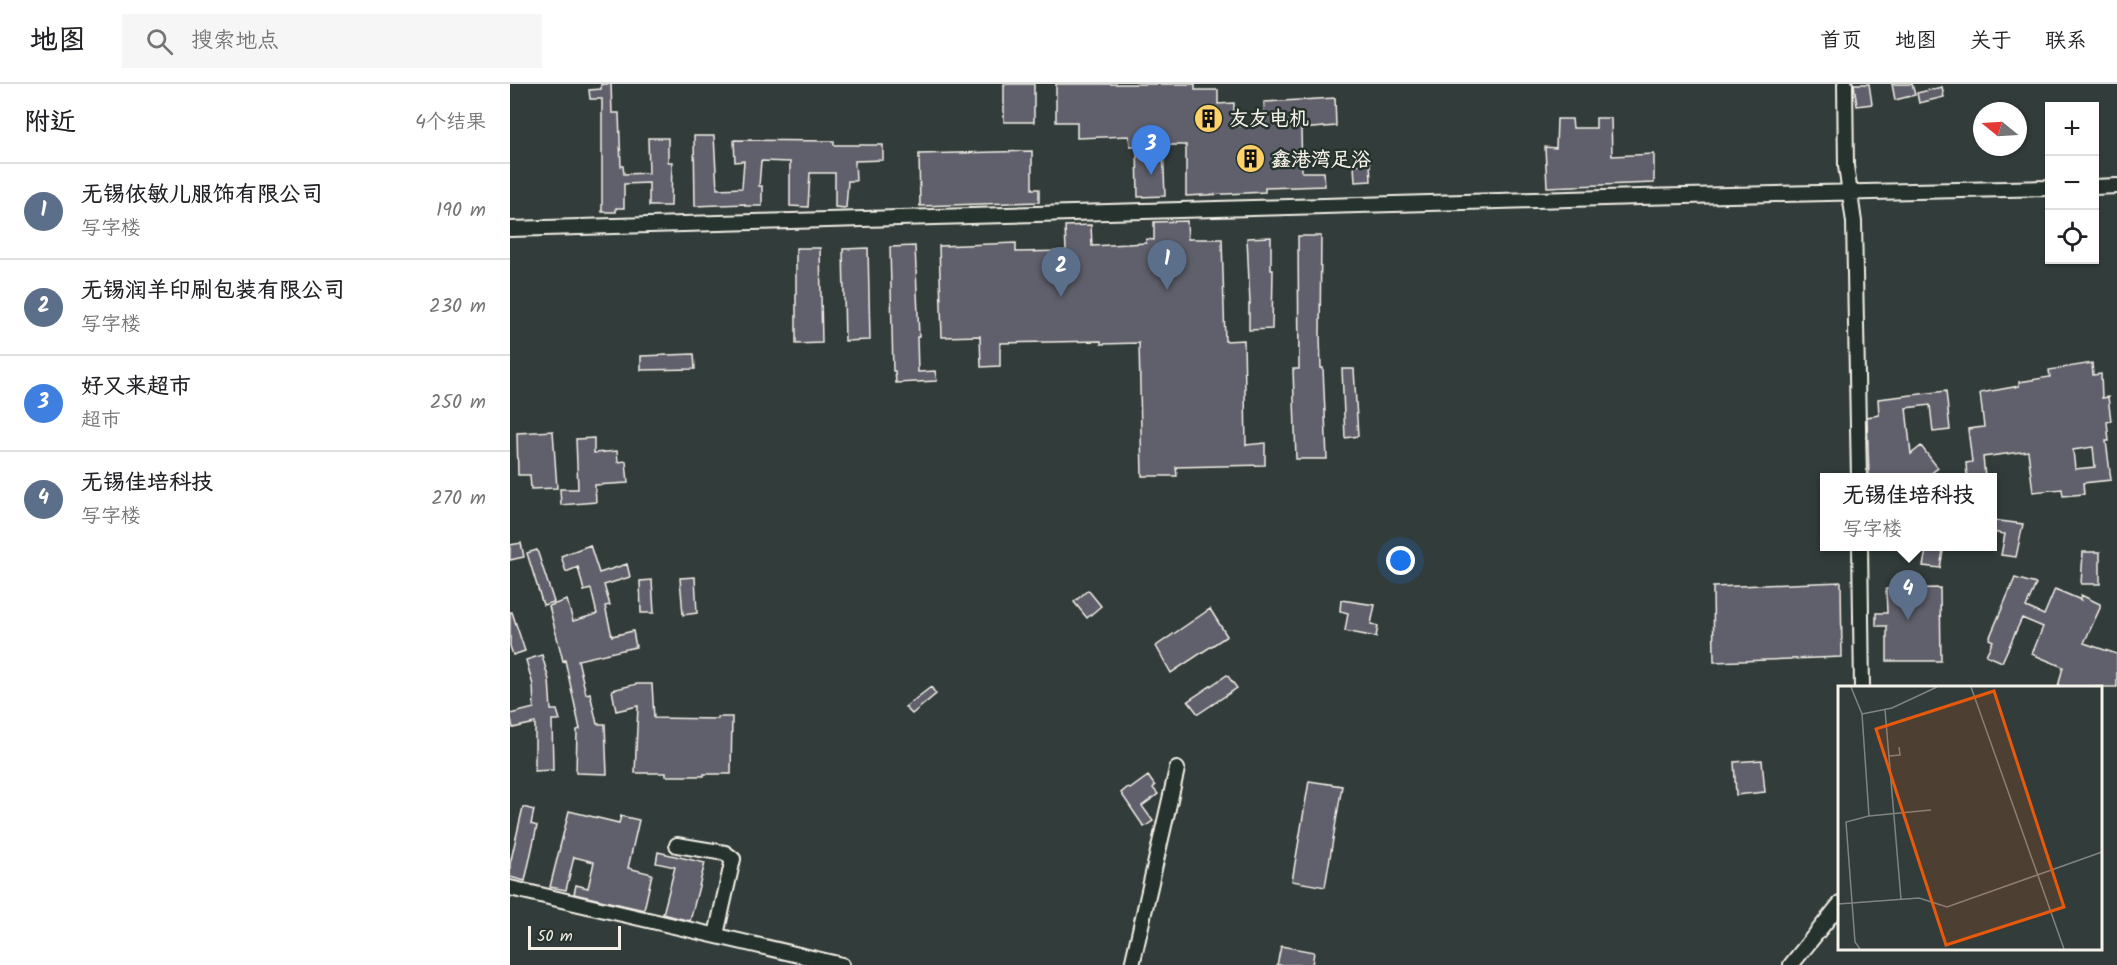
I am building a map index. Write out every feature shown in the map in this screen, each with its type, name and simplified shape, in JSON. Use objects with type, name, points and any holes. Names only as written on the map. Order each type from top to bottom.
[{"type":"street","points":[[1845,84],[1846,166],[1854,222],[1859,473]]},
{"type":"street","points":[[2099,187],[2117,186]]},
{"type":"street","points":[[510,229],[2045,188]]},
{"type":"street","points":[[1860,551],[1862,686]]},
{"type":"street","points":[[1132,965],[1177,770]]},
{"type":"street","points":[[677,845],[725,853],[733,859],[716,935]]},
{"type":"street","points":[[510,888],[842,965]]},
{"type":"street","points":[[1791,965],[1838,905]]},
{"type":"building","points":[[601,84],[611,84],[612,113],[619,113],[621,166],[623,166],[624,174],[649,173],[648,138],[668,138],[668,162],[672,162],[671,206],[649,206],[649,183],[624,184],[624,208],[616,208],[616,212],[602,212],[602,99],[590,99],[589,90],[601,89]]},
{"type":"building","points":[[1004,84],[1034,84],[1034,122],[1004,122]]},
{"type":"building","points":[[1056,84],[1195,84],[1195,90],[1218,90],[1218,104],[1234,103],[1234,126],[1265,125],[1264,102],[1335,98],[1336,126],[1301,129],[1302,172],[1324,172],[1325,186],[1265,188],[1265,192],[1186,196],[1186,145],[1163,145],[1165,196],[1138,197],[1137,146],[1130,146],[1129,136],[1077,138],[1077,122],[1056,122]]},
{"type":"building","points":[[1854,84],[1869,84],[1872,104],[1857,106]]},
{"type":"building","points":[[1892,84],[1912,84],[1915,95],[1895,100]]},
{"type":"building","points":[[1942,87],[1944,97],[1919,103],[1917,93]]},
{"type":"building","points":[[1596,118],[1611,118],[1612,156],[1654,154],[1654,183],[1547,187],[1545,147],[1556,148],[1557,119],[1572,119],[1573,128],[1596,128]]},
{"type":"building","points":[[694,136],[714,136],[717,189],[742,188],[744,161],[735,162],[734,140],[834,141],[834,145],[883,145],[883,160],[855,161],[856,181],[848,181],[846,208],[835,207],[835,173],[810,173],[808,207],[790,206],[790,162],[761,161],[759,186],[762,186],[762,206],[745,206],[745,204],[695,206]]},
{"type":"building","points":[[1032,151],[1032,189],[1039,189],[1039,202],[920,206],[919,154]]},
{"type":"building","points":[[1370,163],[1371,181],[1355,182],[1354,165]]},
{"type":"building","points":[[1187,221],[1188,239],[1222,239],[1225,341],[1244,340],[1246,445],[1265,443],[1265,465],[1176,467],[1177,476],[1142,476],[1139,343],[1101,344],[1101,341],[1000,343],[1000,366],[981,367],[980,336],[942,337],[939,246],[1016,243],[1016,252],[1066,251],[1065,226],[1091,225],[1092,246],[1146,243],[1146,239],[1154,240],[1154,222]]},
{"type":"building","points":[[1298,236],[1321,236],[1320,336],[1327,459],[1296,459],[1293,369],[1299,369]]},
{"type":"building","points":[[1271,237],[1272,329],[1249,330],[1247,238]]},
{"type":"building","points":[[915,246],[919,337],[917,337],[918,372],[935,371],[937,381],[896,383],[895,371],[893,371],[890,247]]},
{"type":"building","points":[[796,248],[820,248],[822,343],[796,344]]},
{"type":"building","points":[[868,248],[870,340],[845,341],[843,249]]},
{"type":"building","points":[[694,354],[695,369],[641,370],[641,356]]},
{"type":"building","points":[[2092,363],[2093,375],[2101,374],[2102,398],[2108,397],[2111,421],[2107,422],[2109,441],[2106,441],[2111,480],[2083,483],[2084,494],[2063,496],[2062,489],[2033,492],[2028,451],[1983,457],[1985,473],[1967,473],[1966,463],[1972,462],[1968,429],[1984,427],[1980,393],[2019,386],[2019,382],[2050,377],[2049,370]],"holes":[[[2093,447],[2095,467],[2075,469],[2073,450]]]},
{"type":"building","points":[[1342,369],[1354,369],[1358,436],[1345,438]]},
{"type":"building","points":[[1946,391],[1950,430],[1933,432],[1930,405],[1906,408],[1911,454],[1921,446],[1938,468],[1931,473],[1869,473],[1867,417],[1879,415],[1878,399]]},
{"type":"building","points":[[553,431],[557,488],[531,489],[530,475],[518,475],[517,433]]},
{"type":"building","points":[[594,438],[594,453],[617,451],[618,462],[626,461],[628,483],[595,485],[596,502],[561,505],[560,489],[578,489],[576,439]]},
{"type":"building","points":[[1997,521],[2023,524],[2016,557],[2001,555],[2005,534],[1997,533]]},
{"type":"building","points":[[521,543],[524,557],[510,560],[510,545]]},
{"type":"building","points":[[590,545],[599,573],[627,564],[630,577],[604,585],[610,605],[605,606],[612,636],[633,631],[636,647],[578,660],[586,694],[590,693],[597,724],[605,724],[607,774],[576,773],[577,730],[580,729],[565,660],[563,661],[549,606],[567,600],[573,621],[597,614],[591,589],[584,591],[578,567],[566,572],[561,556]]},
{"type":"building","points":[[537,550],[554,602],[543,605],[527,553]]},
{"type":"building","points":[[1926,551],[1943,551],[1940,568],[1923,566]]},
{"type":"building","points":[[2083,552],[2100,552],[2100,584],[2081,584]]},
{"type":"building","points":[[695,577],[697,613],[683,615],[680,578]]},
{"type":"building","points":[[2015,578],[2036,584],[2026,607],[2044,615],[2055,589],[2081,600],[2081,595],[2100,604],[2084,643],[2117,654],[2117,687],[2058,686],[2063,667],[2032,654],[2043,627],[2022,618],[2002,662],[1986,655],[1993,641],[1989,639]]},
{"type":"building","points":[[652,580],[654,613],[641,613],[640,581]]},
{"type":"building","points":[[1841,582],[1842,657],[1714,662],[1713,587]]},
{"type":"building","points":[[1940,588],[1941,661],[1887,661],[1887,626],[1876,626],[1876,613],[1887,613],[1886,589]]},
{"type":"building","points":[[1088,590],[1101,606],[1087,618],[1074,602]]},
{"type":"building","points":[[1341,600],[1375,605],[1371,624],[1378,626],[1376,637],[1345,631],[1348,613],[1340,611]]},
{"type":"building","points":[[1210,609],[1227,636],[1171,673],[1156,646]]},
{"type":"building","points":[[510,612],[512,612],[525,651],[513,655],[510,646]]},
{"type":"building","points":[[542,655],[549,680],[551,710],[557,710],[560,720],[552,720],[553,770],[535,771],[535,723],[513,728],[510,714],[534,708],[533,685],[526,660]]},
{"type":"building","points":[[1227,675],[1237,688],[1198,714],[1188,701]]},
{"type":"building","points":[[637,684],[652,684],[654,718],[718,719],[718,717],[732,717],[731,774],[666,776],[666,773],[635,773],[638,706],[616,711],[612,690]]},
{"type":"building","points":[[931,687],[936,694],[912,714],[905,707]]},
{"type":"building","points":[[1762,760],[1765,792],[1736,795],[1734,762]]},
{"type":"building","points":[[1148,776],[1158,794],[1142,806],[1153,821],[1144,827],[1121,793]]},
{"type":"building","points":[[1309,781],[1342,786],[1325,887],[1292,881]]},
{"type":"building","points":[[523,807],[534,810],[531,824],[537,826],[525,881],[510,877],[510,864]]},
{"type":"building","points":[[569,811],[619,823],[621,816],[639,820],[628,868],[652,874],[644,910],[574,894],[576,885],[588,888],[594,862],[574,857],[566,890],[550,887]]},
{"type":"building","points":[[658,852],[705,863],[690,921],[663,914],[675,867],[656,863]]},
{"type":"building","points":[[1281,946],[1314,952],[1312,965],[1277,965]]},
{"type":"place","name":"友友电机","points":[[1208,118]]},
{"type":"place","name":"鑫港湾足浴","points":[[1250,159]]},
{"type":"place","name":"好又来超市","points":[[1151,175]]},
{"type":"place","name":"无锡依敏儿服饰有限公司","points":[[1167,290]]},
{"type":"place","name":"无锡润羊印刷包装有限公司","points":[[1061,297]]},
{"type":"place","name":"无锡佳培科技","points":[[1908,620]]}]
